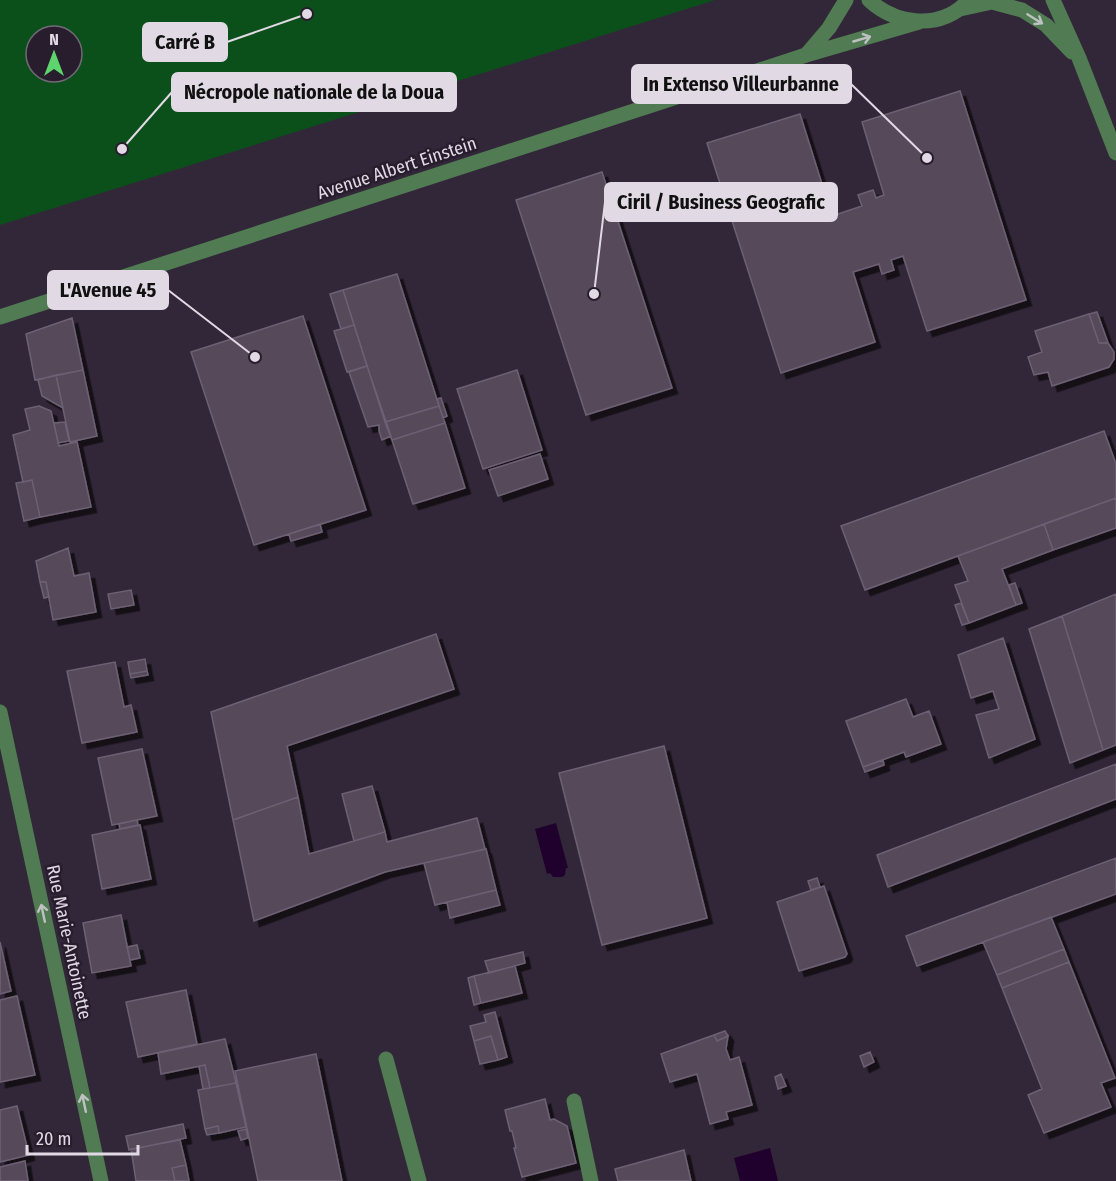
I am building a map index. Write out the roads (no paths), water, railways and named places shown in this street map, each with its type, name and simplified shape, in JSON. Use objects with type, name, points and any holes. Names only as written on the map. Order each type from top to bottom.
[{"type":"street","points":[[806,56],[830,28],[846,0]]},
{"type":"street","points":[[869,0],[879,9],[900,20],[919,22]]},
{"type":"street","points":[[1053,0],[1079,58],[1116,153]]},
{"type":"street","name":"Avenue Albert Einstein","points":[[0,317],[806,56],[919,22],[942,18],[964,4],[992,2],[1022,10],[1046,25],[1079,58]]},
{"type":"street","name":"Rue Marie-Antoinette","points":[[0,712],[101,1181]]},
{"type":"street","points":[[386,1059],[419,1181]]},
{"type":"street","points":[[574,1101],[591,1181]]},
{"type":"place","name":"Carré B","points":[[307,14]]},
{"type":"place","name":"Nécropole nationale de la Doua","points":[[122,149]]},
{"type":"place","name":"In Extenso Villeurbanne","points":[[927,158]]},
{"type":"place","name":"Ciril / Business Geografic","points":[[594,294]]},
{"type":"place","name":"L'Avenue 45","points":[[255,357]]}]
